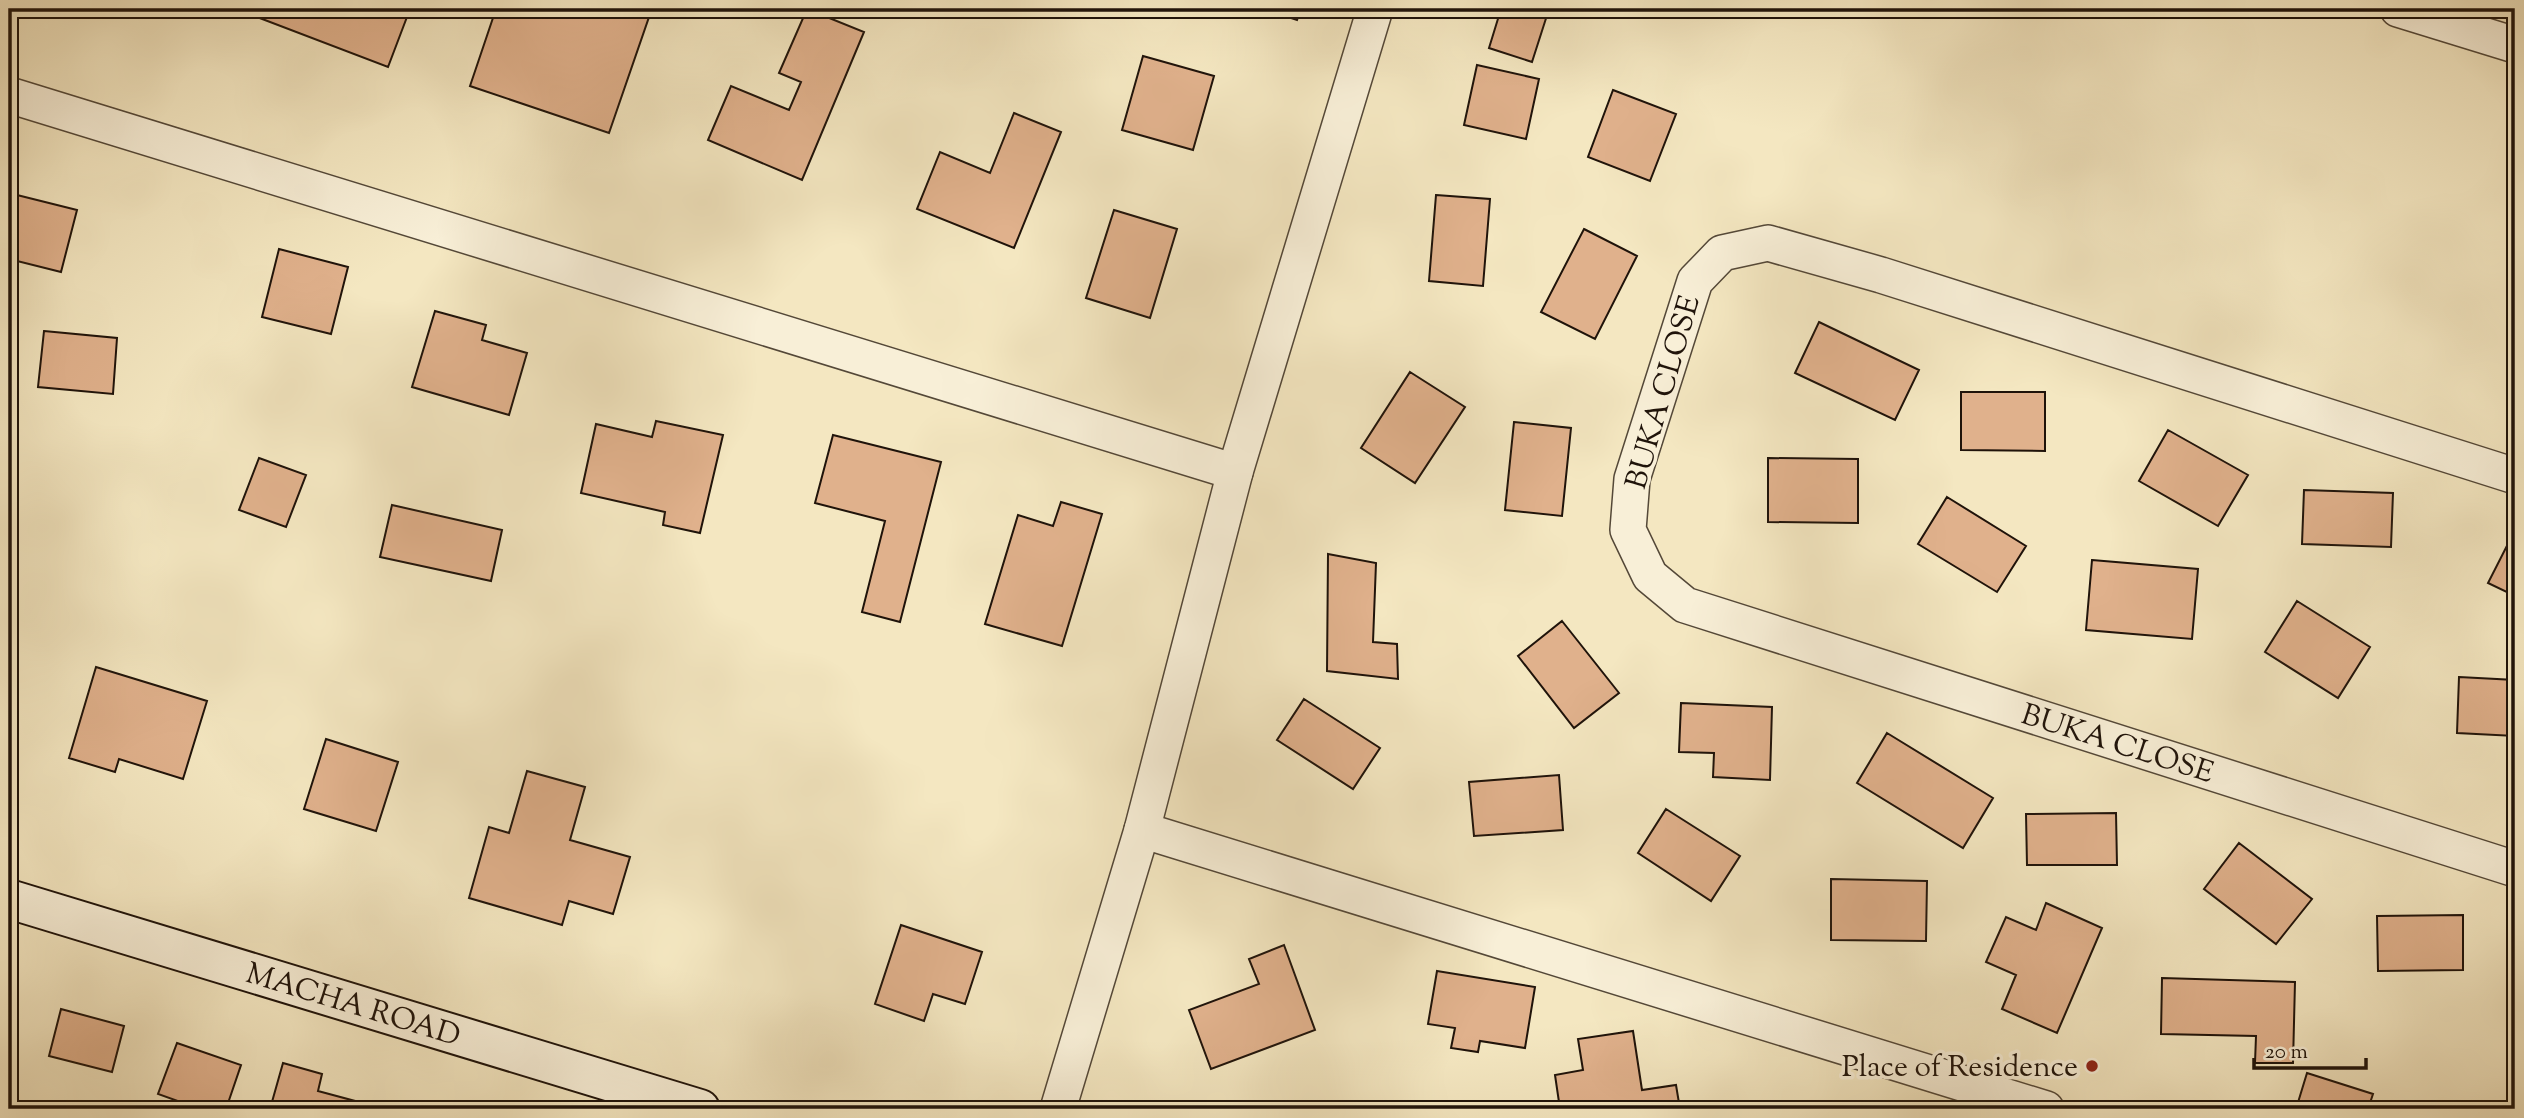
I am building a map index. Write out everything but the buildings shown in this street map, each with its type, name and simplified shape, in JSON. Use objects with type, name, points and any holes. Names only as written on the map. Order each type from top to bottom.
[{"type":"main road","name":"MACHA ROAD","points":[[9,899],[700,1109]]},
{"type":"street","points":[[1058,1109],[1142,830],[1235,472],[1375,9]]},
{"type":"street","points":[[2398,9],[2515,45]]},
{"type":"street","points":[[9,95],[1235,472]]},
{"type":"street","name":"BUKA CLOSE","points":[[2515,476],[1881,275],[1768,243],[1722,253],[1695,281],[1632,479],[1628,530],[1650,576],[1685,605],[2515,869]]},
{"type":"street","points":[[1142,830],[2046,1109]]},
{"type":"place","name":"Place of Residence","points":[[2092,1066]]}]
